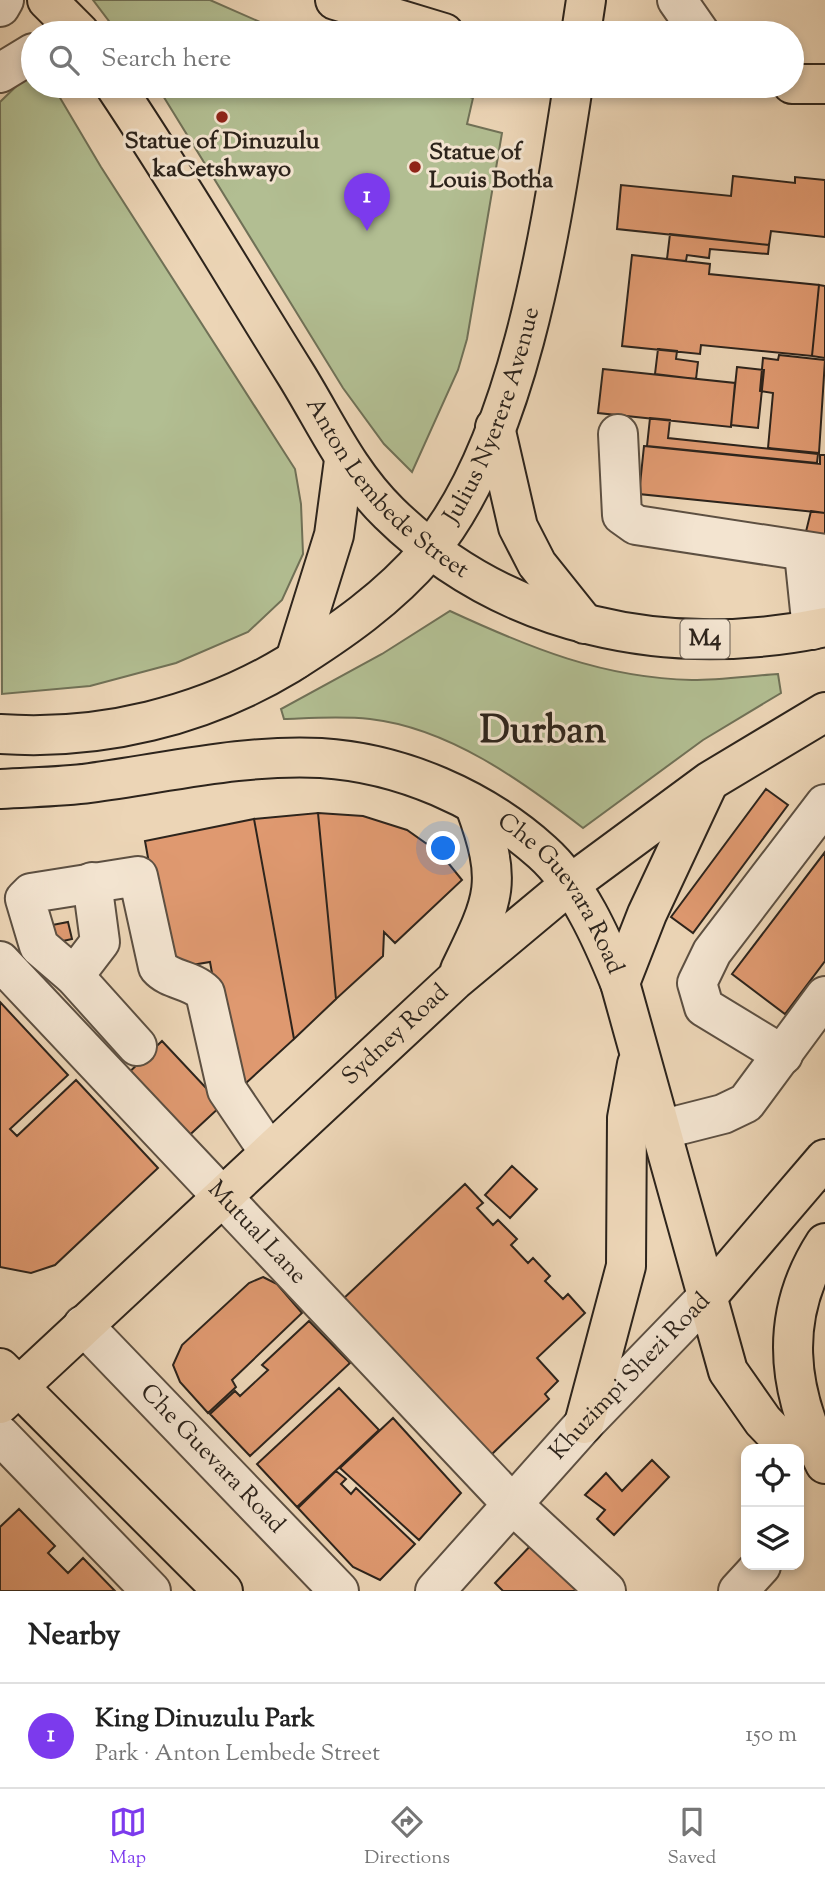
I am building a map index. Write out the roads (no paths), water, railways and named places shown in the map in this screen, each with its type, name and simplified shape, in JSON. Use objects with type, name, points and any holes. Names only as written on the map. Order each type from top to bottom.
[{"type":"main road","points":[[47,0],[65,21]]},
{"type":"main road","points":[[335,0],[404,21]]},
{"type":"main road","points":[[583,21],[586,0]]},
{"type":"main road","points":[[804,84],[825,84]]},
{"type":"main road","name":"Anton Lembede Street","points":[[123,98],[173,173],[304,388],[344,460],[387,512],[430,550],[492,589],[548,614],[585,624],[663,638],[723,640],[819,628]]},
{"type":"main road","name":"Julius Nyerere Avenue","points":[[0,734],[69,735],[132,726],[229,695],[295,660],[382,599],[430,550],[474,480],[495,427],[527,326],[541,268],[571,98]]},
{"type":"main road","points":[[495,427],[518,527],[537,564],[585,624]]},
{"type":"main road","points":[[295,660],[334,535],[344,460]]},
{"type":"main road","name":"Sydney Road","points":[[6,1386],[83,1325],[454,981],[569,885],[710,781],[825,712]]},
{"type":"main road","points":[[0,787],[132,726]]},
{"type":"main road","name":"Che Guevara Road","points":[[0,787],[87,784],[222,763],[321,758],[386,767],[434,785],[475,806],[543,853],[569,885],[607,951],[620,983],[728,1371],[763,1421],[785,1444]]},
{"type":"main road","points":[[620,983],[648,914],[710,781]]},
{"type":"main road","points":[[454,981],[482,925],[492,888],[494,867],[490,847],[475,806]]},
{"type":"main road","points":[[584,1424],[626,1266],[626,1118],[639,1055]]},
{"type":"main road","name":"Khuzimpi Shezi Road","points":[[706,1298],[825,1159]]},
{"type":"main road","points":[[825,1244],[806,1283],[795,1323],[793,1375],[806,1427],[825,1464]]},
{"type":"main road","points":[[6,1386],[94,1460],[223,1591]]},
{"type":"main road","points":[[804,1464],[825,1486]]},
{"type":"street","points":[[0,7],[4,0]]},
{"type":"street","points":[[677,0],[692,21]]},
{"type":"street","points":[[0,73],[21,60]]},
{"type":"street","points":[[618,434],[621,508],[626,519],[644,527],[815,554],[819,628]]},
{"type":"street","points":[[783,1055],[704,1007],[698,983],[712,953],[825,804]]},
{"type":"street","points":[[137,1046],[74,976],[39,946],[25,899],[34,891],[138,876],[158,967],[205,993],[227,1090],[269,1152]]},
{"type":"street","points":[[74,976],[100,942],[92,881]]},
{"type":"street","name":"Mutual Lane","points":[[0,961],[223,1194],[513,1505],[606,1591]]},
{"type":"street","points":[[660,1130],[723,1114],[746,1103],[825,996]]},
{"type":"street","name":"Khuzimpi Shezi Road","points":[[435,1591],[584,1424],[706,1298]]},
{"type":"street","name":"Che Guevara Road","points":[[83,1325],[339,1591]]},
{"type":"street","points":[[0,1435],[151,1591]]},
{"type":"street","points":[[738,1591],[757,1570]]},
{"type":"place","name":"Statue of Dinuzulu kaCetshwayo","points":[[222,117]]},
{"type":"place","name":"Statue of Louis Botha","points":[[415,167]]},
{"type":"place","name":"King Dinuzulu Park","points":[[367,231]]},
{"type":"district","name":"Durban","points":[[543,733]]}]
